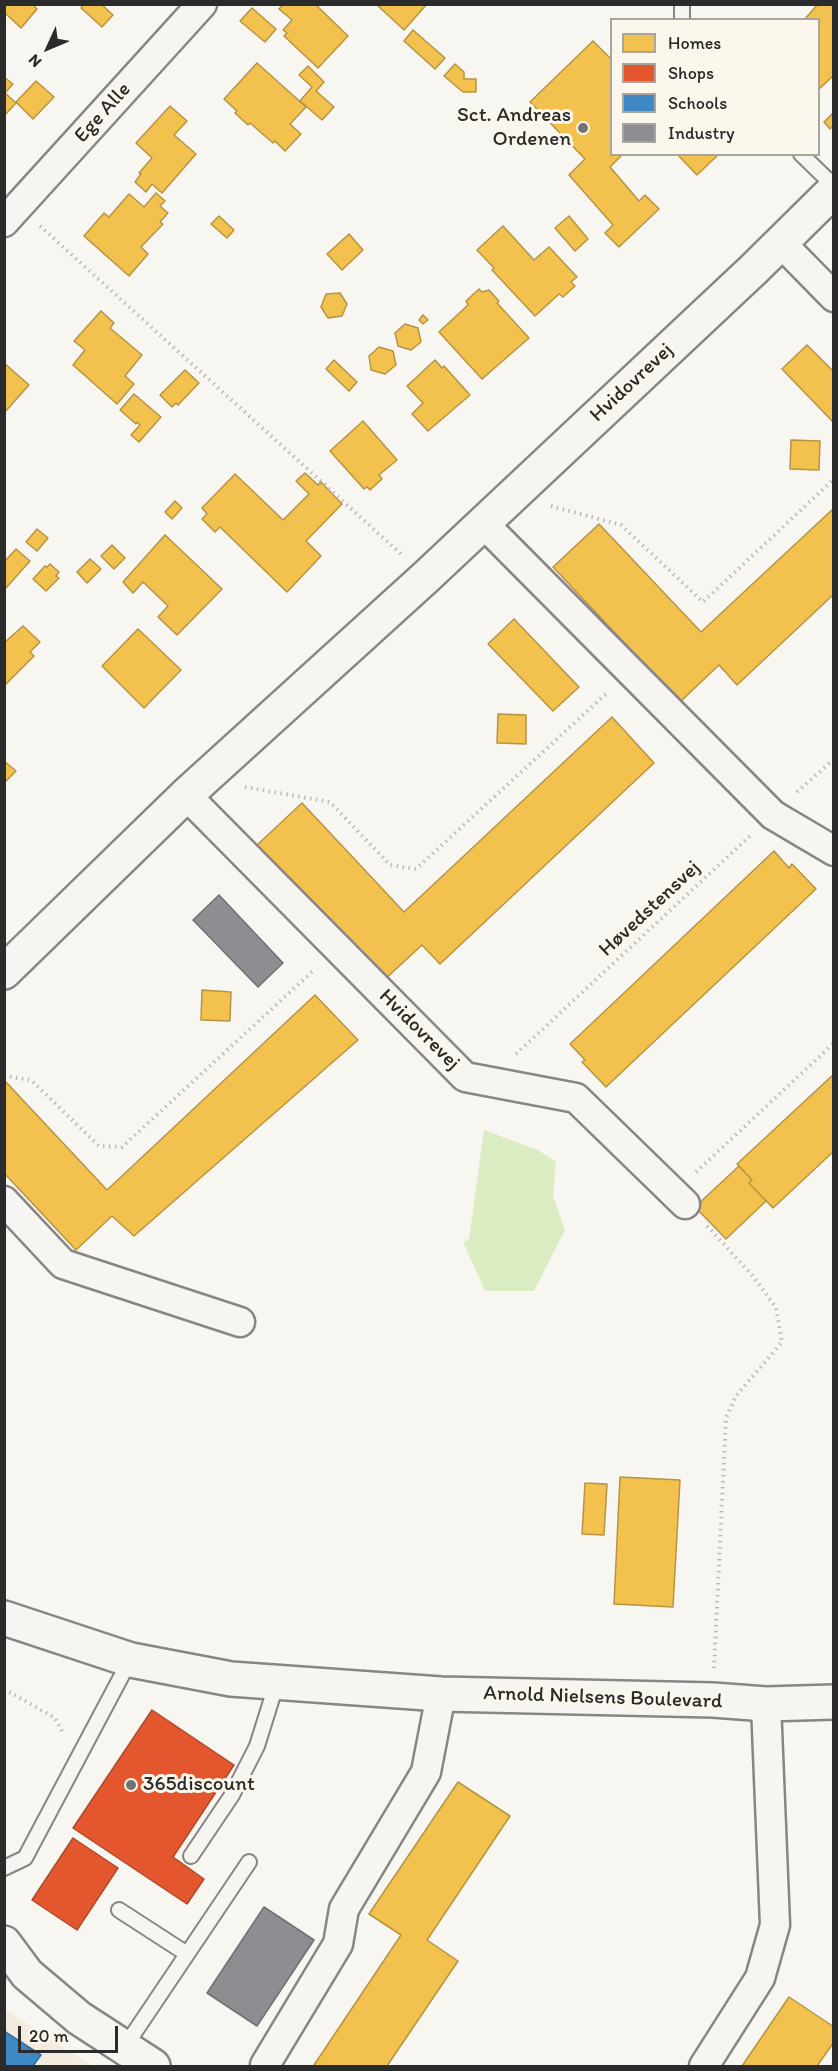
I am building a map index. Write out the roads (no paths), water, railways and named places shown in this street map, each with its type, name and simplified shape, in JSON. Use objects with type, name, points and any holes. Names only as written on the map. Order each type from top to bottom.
[{"type":"street","name":"Ege Alle","points":[[11,214],[202,4]]},
{"type":"street","name":"Hvidovrevej","points":[[4,972],[194,788],[426,577],[781,243],[834,190]]},
{"type":"street","points":[[781,243],[834,297]]},
{"type":"street","points":[[483,523],[773,815],[834,851]]},
{"type":"street","name":"Hvidovrevej","points":[[194,788],[338,948],[465,1077],[576,1098],[685,1204]]},
{"type":"street","points":[[4,1201],[63,1263],[240,1322]]},
{"type":"street","name":"Arnold Nielsens Boulevard","points":[[4,1618],[131,1660],[231,1679],[441,1694],[712,1700],[766,1704],[834,1702]]},
{"type":"street","points":[[265,2065],[338,1944],[344,1909],[426,1772],[441,1694]]},
{"type":"street","points":[[704,2067],[760,1978],[775,1925],[766,1704]]},
{"type":"street","points":[[4,1943],[27,1974],[79,2018],[153,2067]]},
{"type":"lane","points":[[803,156],[834,186]]},
{"type":"lane","points":[[4,1869],[25,1857],[131,1660]]},
{"type":"lane","points":[[191,1856],[232,1795],[257,1746],[277,1682]]},
{"type":"lane","points":[[123,2048],[249,1862]]},
{"type":"lane","points":[[119,1910],[187,1954]]},
{"type":"place","name":"Sct. Andreas Ordenen","points":[[583,128]]},
{"type":"place","name":"365discount","points":[[131,1785]]}]
